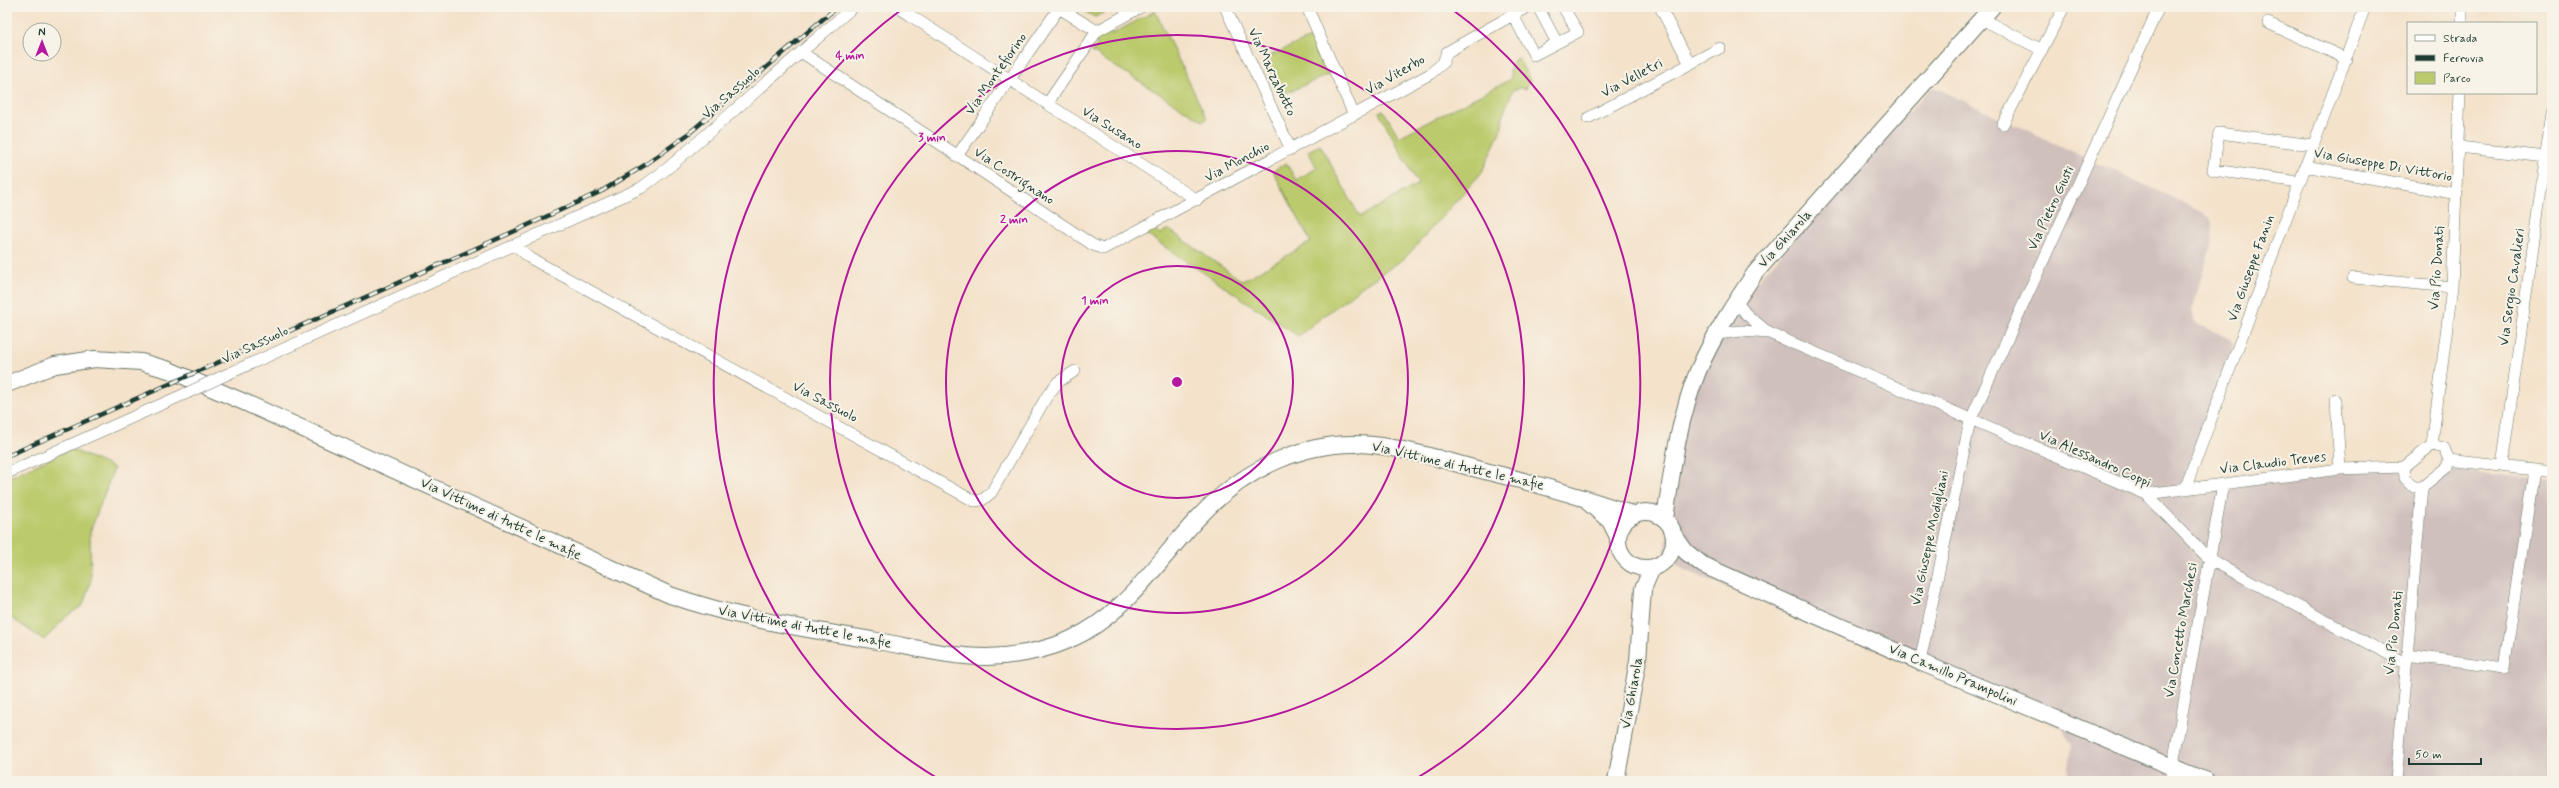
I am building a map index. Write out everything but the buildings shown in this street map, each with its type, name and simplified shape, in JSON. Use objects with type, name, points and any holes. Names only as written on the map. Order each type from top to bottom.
[{"type":"main road","name":"Via Ghiarola","points":[[1665,519],[1672,477],[1687,407],[1698,371],[1736,301],[1755,273],[1987,13]]},
{"type":"main road","name":"Via Vittime di tutte le mafie","points":[[7,384],[48,367],[76,361],[95,359],[142,362],[170,370],[244,402],[610,568],[699,605],[751,619],[951,654],[984,657],[1014,654],[1047,647],[1070,639],[1096,624],[1125,601],[1199,517],[1228,488],[1257,469],[1285,456],[1306,450],[1347,444],[1374,445],[1578,494],[1638,514]]},
{"type":"main road","points":[[1638,514],[1650,512],[1665,519],[1674,535],[1672,553],[1666,561],[1652,568],[1632,565],[1621,553],[1618,537],[1621,528],[1638,514],[1657,502],[1672,477]]},
{"type":"main road","name":"Via Vittime di tutte le mafie","points":[[1578,494],[1610,520],[1618,537]]},
{"type":"main road","name":"Via Camillo Prampolini","points":[[1674,535],[1686,552],[1703,565],[2171,775],[2206,781]]},
{"type":"main road","name":"Via Camillo Prampolini","points":[[1666,561],[1703,565]]},
{"type":"main road","name":"Via Ghiarola","points":[[1632,565],[1642,604]]},
{"type":"main road","name":"Via Ghiarola","points":[[1616,781],[1637,666],[1642,628],[1643,590],[1652,568]]},
{"type":"street","name":"Via Sassuolo","points":[[7,473],[628,194],[653,180],[853,7]]},
{"type":"street","points":[[897,7],[1010,81]]},
{"type":"street","points":[[1047,104],[1097,31],[1141,7]]},
{"type":"street","name":"Via Marzabotto","points":[[1225,7],[1291,150]]},
{"type":"street","points":[[1307,7],[1354,115]]},
{"type":"street","name":"Via Viterbo","points":[[1291,150],[1430,74],[1443,63],[1447,52],[1527,7]]},
{"type":"street","points":[[1538,7],[1557,43]]},
{"type":"street","points":[[1513,15],[1534,55],[1578,32],[1563,7]]},
{"type":"street","points":[[1660,7],[1690,64]]},
{"type":"street","points":[[2004,124],[2064,7]]},
{"type":"street","name":"Via Pietro Giusti","points":[[1970,421],[2159,7]]},
{"type":"street","name":"Via Giuseppe Fanin","points":[[2185,489],[2298,182],[2347,59],[2365,7]]},
{"type":"street","points":[[2462,7],[2462,22]]},
{"type":"street","points":[[1058,8],[1097,31]]},
{"type":"street","name":"Via Montefiorino","points":[[957,156],[1010,81],[1058,8]]},
{"type":"street","points":[[1987,13],[2042,50]]},
{"type":"street","points":[[2268,23],[2347,59]]},
{"type":"street","name":"Via Velletri","points":[[1588,118],[1720,48]]},
{"type":"street","name":"Via Costrignano","points":[[801,52],[1098,248],[1109,247],[1197,200]]},
{"type":"street","name":"Via Susano","points":[[1010,81],[1197,200]]},
{"type":"street","name":"Via Pio Donati","points":[[2432,445],[2452,287],[2460,94]]},
{"type":"street","name":"Via Sergio Cavalieri","points":[[2502,465],[2552,112]]},
{"type":"street","points":[[2298,182],[2213,170],[2219,132],[2313,145]]},
{"type":"street","points":[[2459,146],[2546,157]]},
{"type":"street","name":"Via Monchio","points":[[1197,200],[1291,150]]},
{"type":"street","name":"Via Giuseppe Di Vittorio","points":[[2305,166],[2457,194]]},
{"type":"street","name":"Via Sassuolo","points":[[515,244],[537,262],[974,501],[982,500],[991,493],[1047,396],[1058,382],[1075,371]]},
{"type":"street","points":[[2353,278],[2452,287]]},
{"type":"street","name":"Via Alessandro Coppi","points":[[1736,301],[1746,314],[1770,333],[1970,421],[2146,494],[2209,559],[2406,659],[2503,672],[2534,470]]},
{"type":"street","name":"Via Alessandro Coppi","points":[[1717,334],[1741,331],[1770,333]]},
{"type":"street","points":[[2336,400],[2340,469]]},
{"type":"street","name":"Via Giuseppe Modigliani","points":[[1920,662],[1970,421]]},
{"type":"street","points":[[2432,445],[2444,448],[2449,460],[2447,467],[2422,487],[2414,487],[2407,482],[2403,474],[2404,467],[2432,445]]},
{"type":"street","points":[[2449,460],[2552,472]]},
{"type":"street","name":"Via Claudio Treves","points":[[2146,494],[2340,469],[2404,467]]},
{"type":"street","name":"Via Concetto Marchesi","points":[[2171,775],[2223,484]]},
{"type":"street","name":"Via Pio Donati","points":[[2396,781],[2422,487]]},
{"type":"shaded area","points":[[1930,88],[1936,88],[2203,212],[2209,217],[2212,223],[2213,240],[2191,311],[2195,322],[2231,339],[2234,344],[2185,489],[2401,464],[2418,490],[2448,469],[2552,481],[2552,781],[2067,781],[2072,745],[2062,728],[1685,570],[1669,560],[1665,552],[1687,407],[1727,315]]},
{"type":"green space","points":[[1076,7],[1105,7],[1107,11],[1095,17]]},
{"type":"green space","points":[[1155,11],[1207,119],[1203,121],[1092,52],[1098,44],[1092,40],[1107,26],[1112,34]]},
{"type":"green space","points":[[1310,38],[1318,57],[1322,55],[1330,74],[1281,95],[1265,58]]},
{"type":"green space","points":[[1518,58],[1530,80],[1526,89],[1520,88],[1513,90],[1503,115],[1502,127],[1482,172],[1405,258],[1360,288],[1298,336],[1141,231],[1150,226],[1160,234],[1168,229],[1242,281],[1311,242],[1273,171],[1286,163],[1296,180],[1317,168],[1308,151],[1320,145],[1360,217],[1418,184],[1379,112],[1383,110],[1399,137],[1511,79],[1510,70],[1513,61]]},
{"type":"green space","points":[[71,449],[114,468],[90,532],[91,580],[83,605],[67,616],[44,640],[7,615],[7,478]]},
{"type":"railway","points":[[7,456],[602,191],[645,165],[687,135],[837,7]]}]
